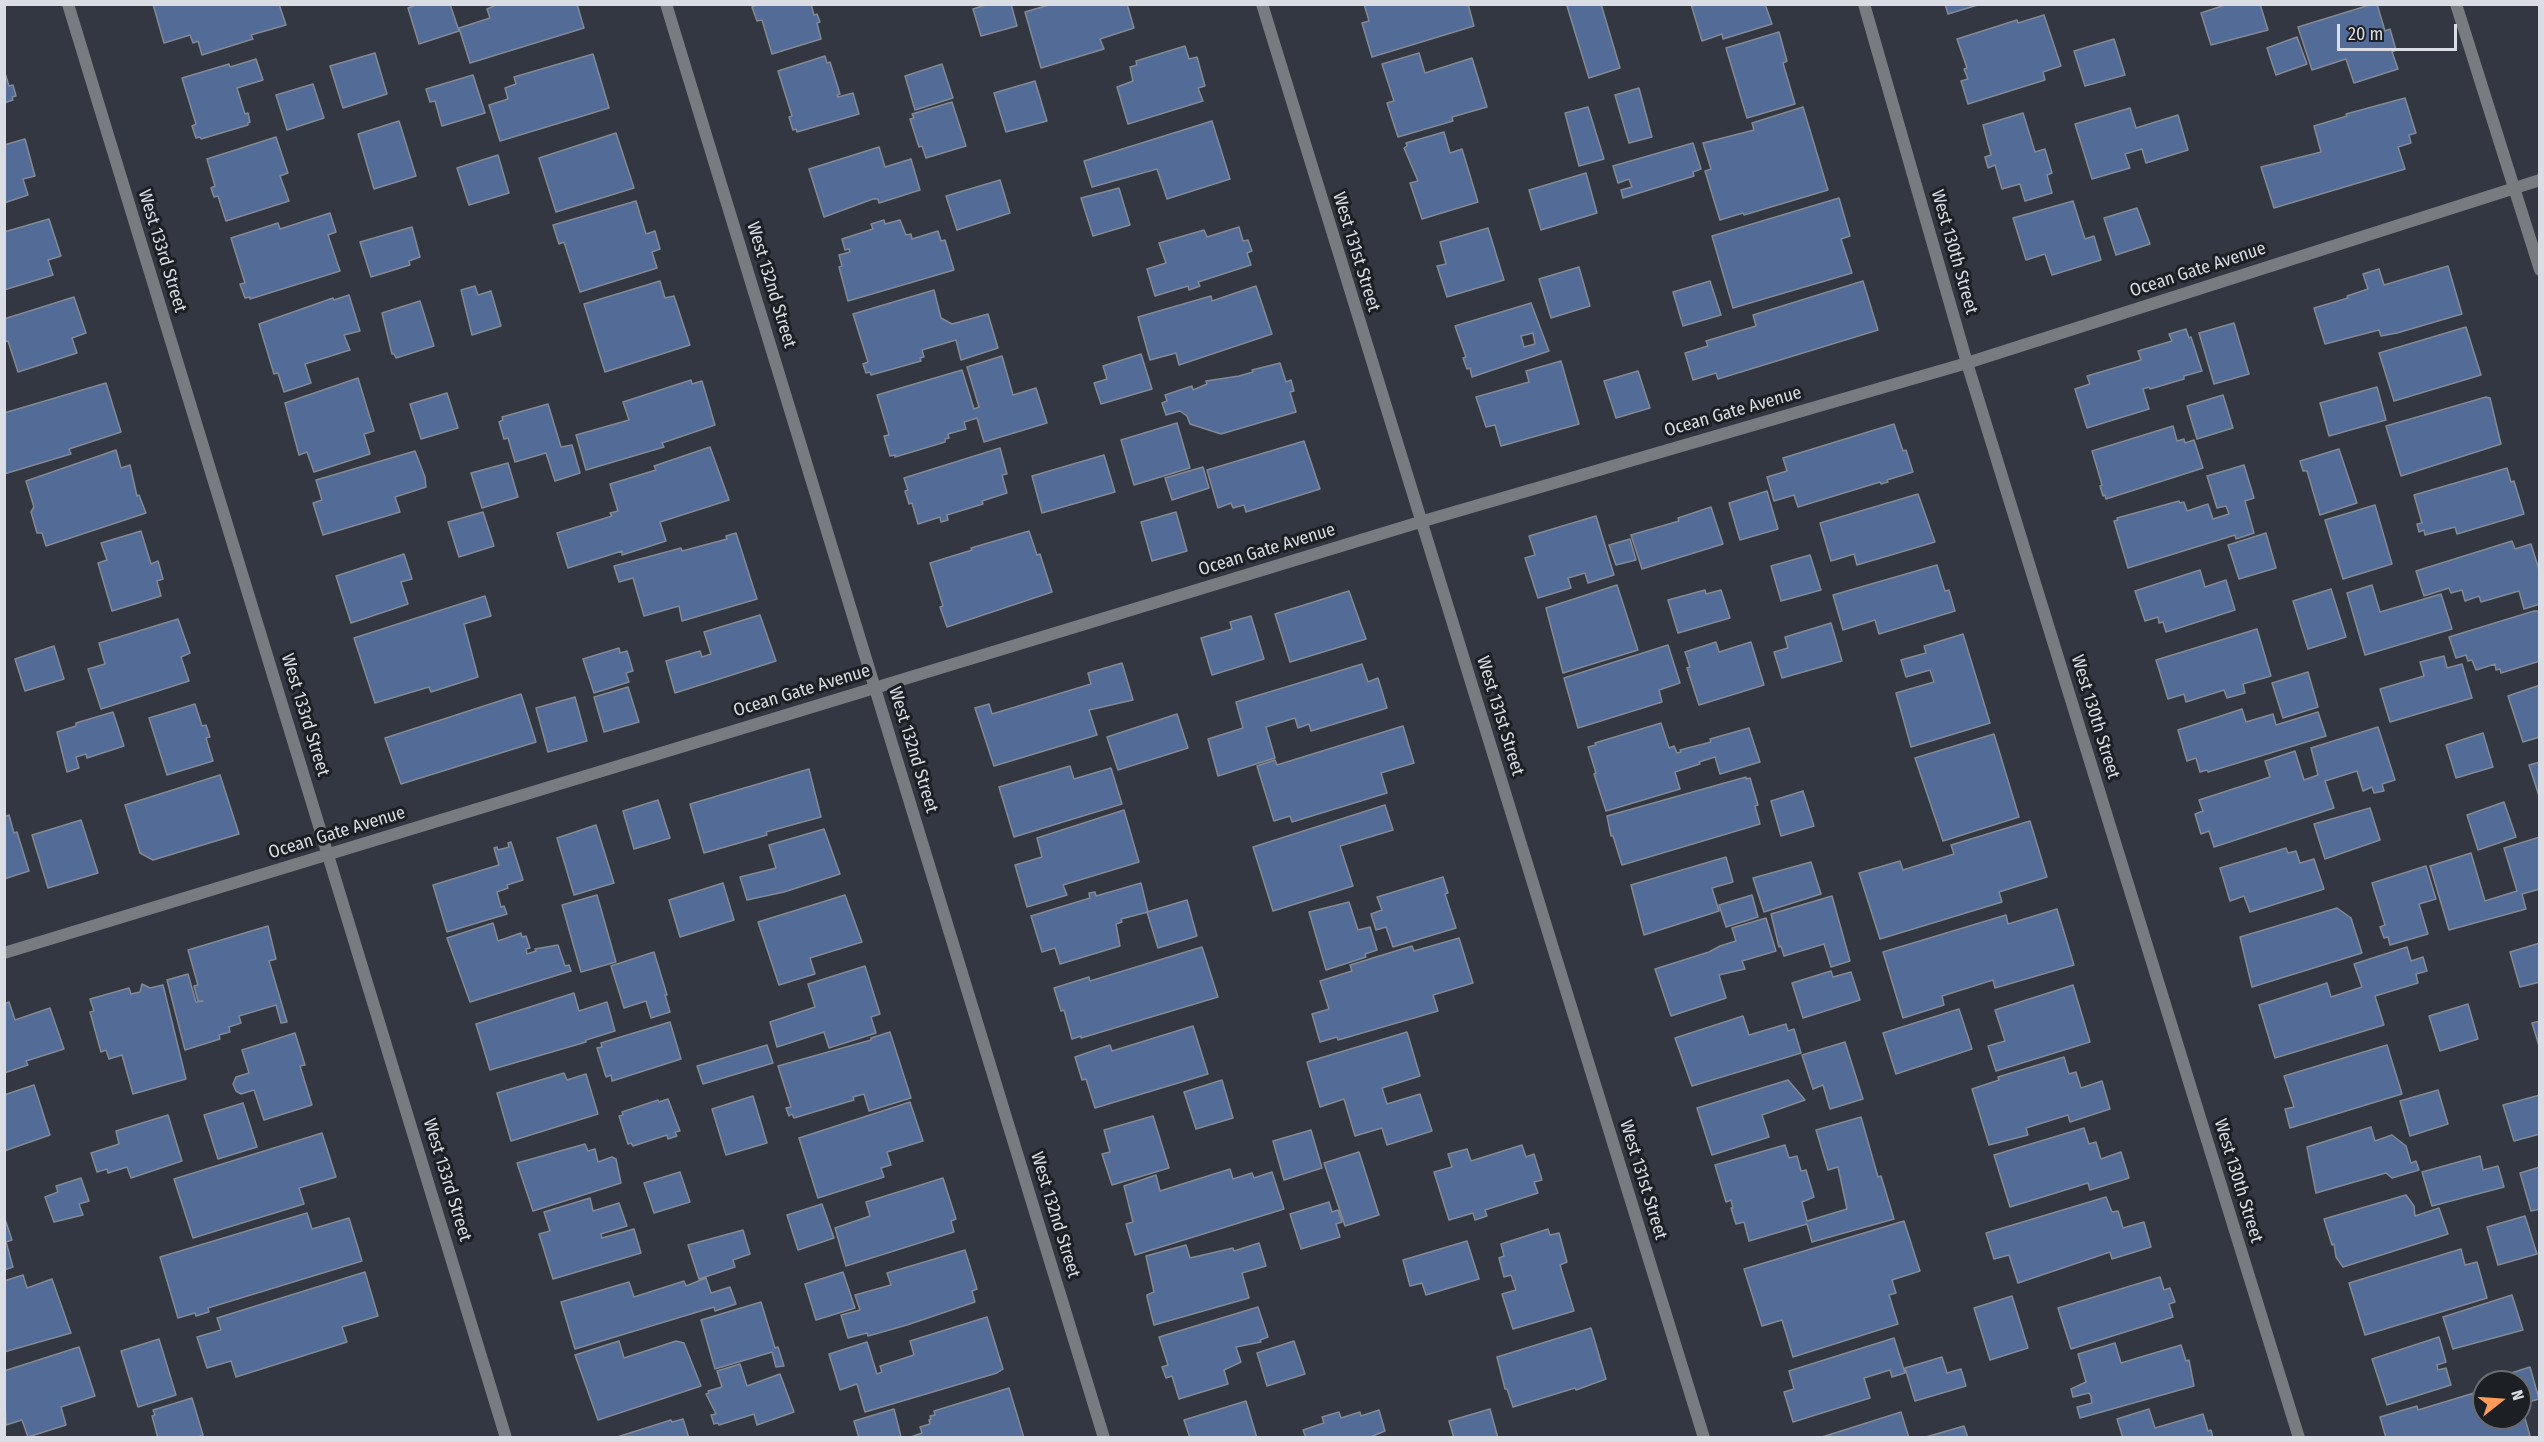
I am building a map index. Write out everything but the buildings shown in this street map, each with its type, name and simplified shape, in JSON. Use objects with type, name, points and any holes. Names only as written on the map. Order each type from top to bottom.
[{"type":"street","name":"West 133rd Street","points":[[68,4],[506,1437]]},
{"type":"street","name":"West 132nd Street","points":[[666,4],[1104,1437]]},
{"type":"street","name":"West 131st Street","points":[[1262,4],[1704,1437]]},
{"type":"street","name":"West 130th Street","points":[[1864,4],[1967,363],[2299,1437]]},
{"type":"street","points":[[2456,4],[2540,270]]},
{"type":"street","name":"Ocean Gate Avenue","points":[[4,953],[1420,522],[1967,363],[2540,180]]}]
